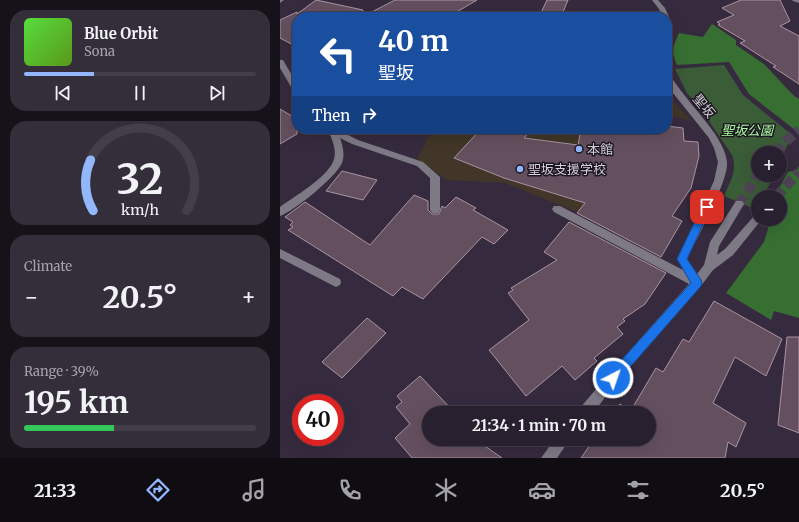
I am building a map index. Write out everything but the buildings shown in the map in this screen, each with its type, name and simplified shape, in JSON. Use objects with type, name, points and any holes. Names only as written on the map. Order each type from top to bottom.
[{"type":"street","points":[[654,0],[664,12]]},
{"type":"street","points":[[795,0],[799,2]]},
{"type":"street","points":[[280,62],[292,80]]},
{"type":"street","name":"聖坂","points":[[672,85],[680,99],[707,130],[718,148],[722,160],[722,170],[719,181],[682,259],[697,283]]},
{"type":"street","points":[[280,212],[325,177],[337,164],[340,156],[333,134]]},
{"type":"street","points":[[340,134],[355,142],[420,164],[435,177],[435,210]]},
{"type":"street","points":[[709,267],[714,245],[739,204]]},
{"type":"street","points":[[557,209],[697,283]]},
{"type":"street","points":[[591,406],[613,378],[697,283],[709,267],[729,252],[751,226]]},
{"type":"street","points":[[280,253],[336,282]]},
{"type":"street","points":[[548,458],[558,446]]},
{"type":"shaded area","points":[[672,99],[674,102],[692,121],[672,116]]},
{"type":"shaded area","name":"聖坂支援学校","points":[[433,134],[617,134],[585,215],[505,183],[447,180],[417,159],[429,136]]},
{"type":"green space","points":[[712,24],[736,40],[736,45],[764,64],[793,95],[799,99],[799,133],[749,94],[729,62],[677,65],[674,56],[674,49],[679,33],[703,37]]},
{"type":"green space","name":"聖坂公園","points":[[724,65],[743,95],[792,135],[787,146],[751,146],[751,182],[770,182],[766,190],[751,190],[751,207],[724,196],[734,171],[734,160],[709,121],[710,119],[687,93],[675,69]]},
{"type":"green space","points":[[799,166],[799,318],[774,311],[771,320],[726,293],[764,242],[769,226],[787,226],[787,190],[778,190],[782,182],[787,182],[788,172],[797,170]]},
{"type":"tunnel","points":[[782,146],[799,130]]},
{"type":"tunnel","points":[[782,190],[799,172]]},
{"type":"tunnel","points":[[739,204],[753,182]]},
{"type":"place","name":"本館","points":[[579,149]]},
{"type":"place","name":"聖坂支援学校","points":[[520,169]]},
{"type":"route","points":[[613,378],[697,283],[682,259],[707,207]]}]
